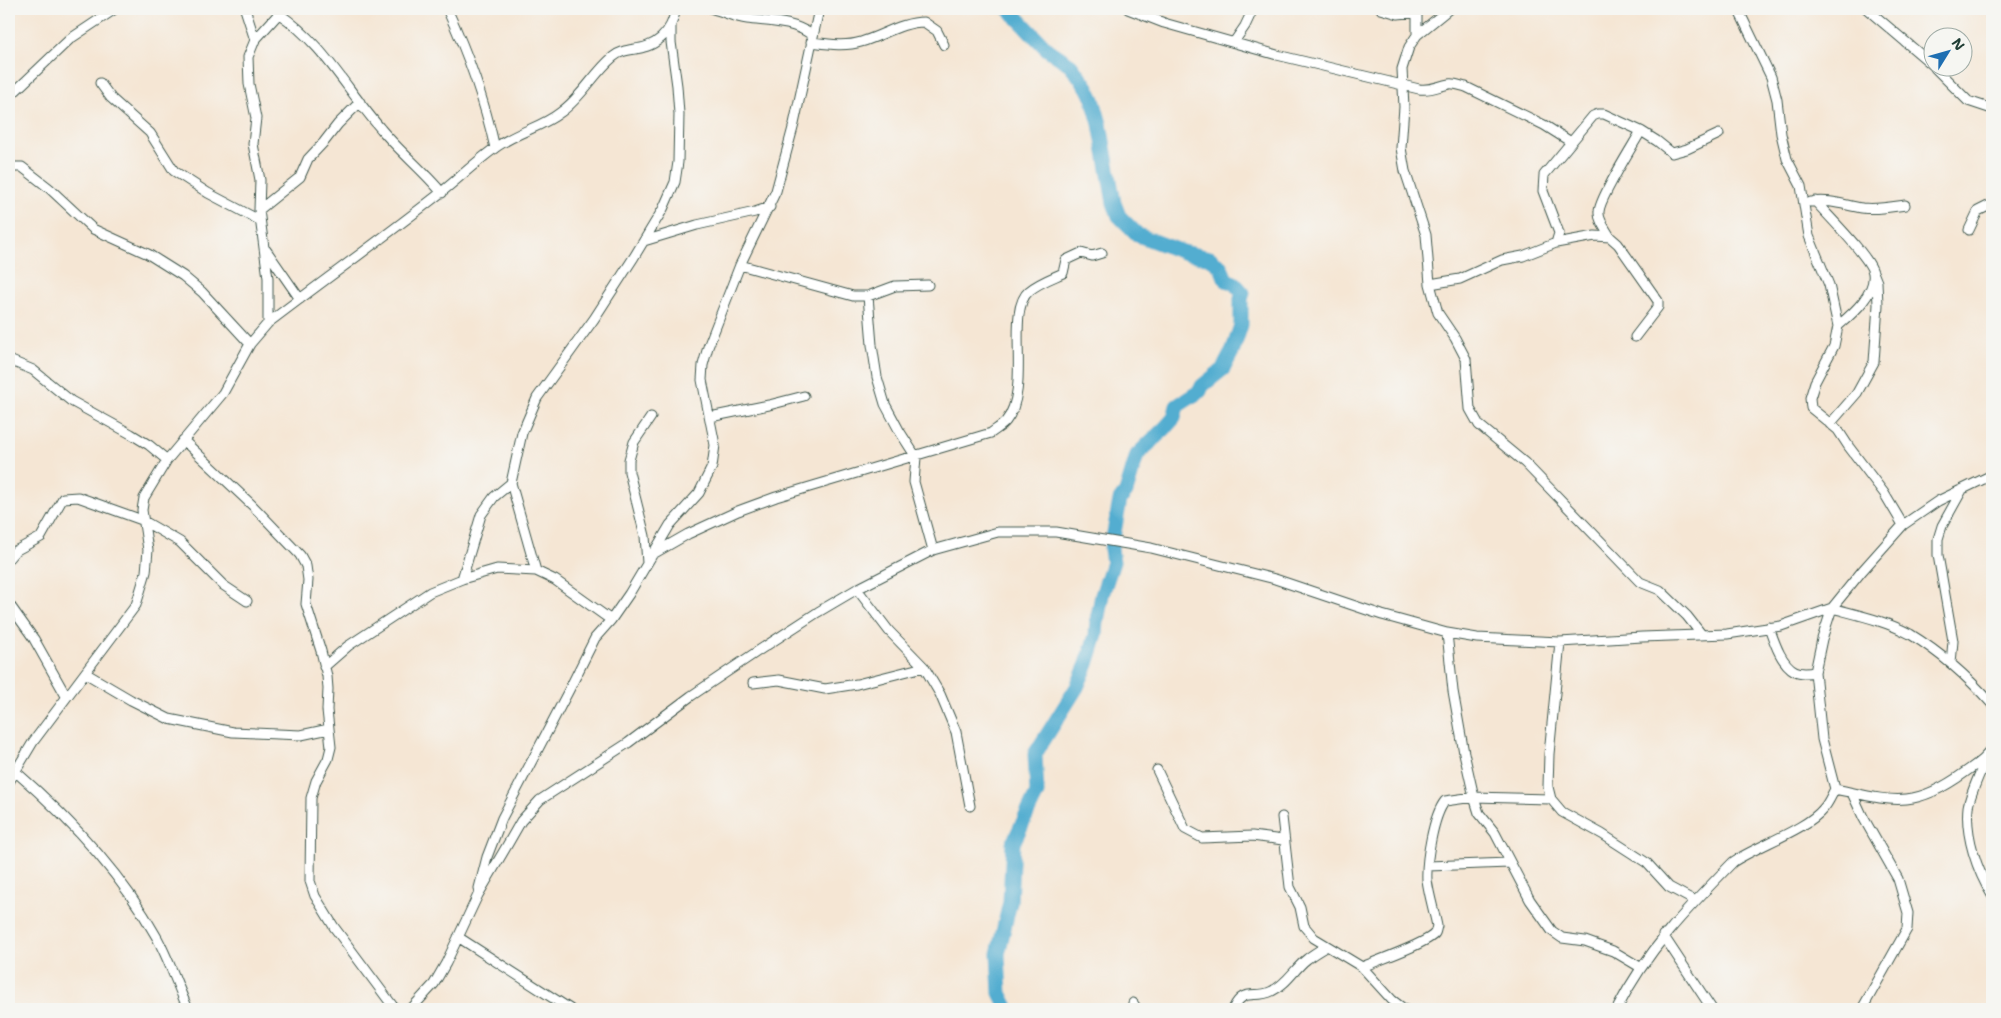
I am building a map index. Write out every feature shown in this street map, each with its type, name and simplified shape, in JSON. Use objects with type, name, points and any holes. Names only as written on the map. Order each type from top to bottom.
[{"type":"street","points":[[9,97],[70,38],[115,9]]},
{"type":"street","points":[[245,9],[255,40]]},
{"type":"street","points":[[447,9],[487,112],[495,148]]},
{"type":"street","points":[[536,571],[511,482],[522,433],[537,398],[594,319],[644,241],[663,209],[675,182],[678,170],[678,105],[671,26],[676,9]]},
{"type":"street","points":[[713,9],[747,19],[778,21],[800,27],[812,38],[845,45],[859,43],[906,25],[924,22],[937,30],[944,45]]},
{"type":"street","points":[[478,894],[487,857],[502,818],[595,638],[611,620],[629,594],[670,525],[699,493],[712,467],[715,445],[702,380],[703,365],[708,347],[740,265],[770,207],[786,160],[819,9]]},
{"type":"street","points":[[1128,9],[1164,23],[1310,64],[1428,90],[1450,83],[1466,87],[1544,125],[1571,142]]},
{"type":"street","points":[[1234,42],[1245,26],[1253,9]]},
{"type":"street","points":[[1381,9],[1398,14],[1417,10],[1417,35]]},
{"type":"street","points":[[1449,9],[1417,35],[1404,58],[1402,69],[1404,85],[1401,148],[1405,170],[1424,229],[1430,284],[1438,313],[1455,338],[1466,359],[1470,409],[1479,425],[1524,463],[1640,582],[1660,590],[1687,616],[1702,636]]},
{"type":"street","points":[[1738,9],[1771,78],[1788,159],[1801,186],[1809,236],[1829,285],[1838,326],[1834,346],[1815,382],[1810,398],[1811,408],[1817,415],[1838,430],[1848,447],[1884,493],[1903,525]]},
{"type":"street","points":[[1867,9],[1924,58]]},
{"type":"street","points":[[268,323],[268,278],[259,220],[260,180],[254,144],[256,118],[249,84],[248,61],[249,52],[255,40],[281,11],[312,40],[380,129],[442,192]]},
{"type":"street","points":[[9,782],[33,742],[66,696],[136,605],[146,572],[148,550],[142,520],[144,498],[167,460],[223,393],[250,344],[268,323],[442,192],[495,148],[520,132],[554,118],[577,99],[620,52],[645,49],[662,38],[671,26]]},
{"type":"street","points":[[1945,78],[1968,101],[1992,109]]},
{"type":"street","points":[[100,83],[111,98],[150,133],[174,171],[208,193],[259,220]]},
{"type":"street","points":[[259,210],[300,177],[308,159],[360,102]]},
{"type":"street","points":[[1556,243],[1559,233],[1543,191],[1544,175],[1593,116],[1604,114],[1641,131],[1672,153],[1687,149],[1719,134]]},
{"type":"street","points":[[1635,337],[1658,307],[1658,301],[1618,244],[1610,237],[1599,210],[1611,184],[1641,131]]},
{"type":"street","points":[[9,167],[22,167],[49,188],[93,230],[148,254],[183,276],[202,292],[250,344]]},
{"type":"street","points":[[1815,201],[1858,250],[1873,272],[1877,282],[1878,305],[1874,362],[1857,393],[1830,424]]},
{"type":"street","points":[[1803,203],[1832,201],[1860,208],[1875,209],[1905,205]]},
{"type":"street","points":[[1969,230],[1978,211],[1992,204]]},
{"type":"street","points":[[644,241],[697,225],[770,207]]},
{"type":"street","points":[[1430,284],[1460,279],[1502,260],[1523,256],[1556,243],[1595,236],[1610,237]]},
{"type":"street","points":[[264,247],[300,299]]},
{"type":"street","points":[[652,554],[688,534],[738,511],[776,497],[916,457],[991,433],[1007,421],[1012,412],[1019,383],[1018,318],[1022,300],[1028,291],[1063,272],[1066,260],[1081,253],[1092,256],[1102,252]]},
{"type":"street","points":[[740,265],[836,293],[853,296],[868,296],[895,286],[928,285]]},
{"type":"street","points":[[1838,326],[1865,298],[1873,284],[1873,272]]},
{"type":"street","points":[[868,296],[873,358],[885,404],[916,457],[914,482],[933,550]]},
{"type":"street","points":[[9,360],[32,370],[71,401],[137,438],[167,460]]},
{"type":"street","points":[[710,417],[804,396]]},
{"type":"street","points":[[647,564],[645,536],[629,472],[629,460],[634,442],[652,417]]},
{"type":"street","points":[[183,440],[242,496],[302,558],[306,566],[308,580],[306,604],[321,651],[328,689],[327,710],[331,747],[330,754],[316,781],[310,806],[311,886],[334,927],[396,1009]]},
{"type":"street","points":[[1616,1009],[1640,967],[1664,936],[1733,862],[1748,852],[1808,822],[1823,810],[1835,789],[1822,739],[1816,672],[1822,639],[1832,608],[1903,525],[1938,501],[1992,475]]},
{"type":"street","points":[[462,579],[481,515],[494,497],[511,482]]},
{"type":"street","points":[[1951,663],[1953,640],[1938,555],[1938,540],[1942,526],[1962,489]]},
{"type":"street","points":[[9,558],[16,551],[41,537],[63,498],[78,497],[142,520],[180,542],[223,585],[247,601]]},
{"type":"street","points":[[411,1009],[434,984],[478,894],[521,821],[540,800],[628,743],[691,696],[758,651],[857,589],[933,550],[998,532],[1056,532],[1089,536],[1151,548],[1275,579],[1382,615],[1448,633],[1505,640],[1560,642],[1642,636],[1728,634],[1781,626],[1832,608],[1879,622],[1909,634],[1951,663],[1992,704]]},
{"type":"street","points":[[324,667],[348,646],[430,592],[462,579],[497,569],[536,571],[555,580],[611,620]]},
{"type":"street","points":[[857,589],[889,630],[924,668],[940,694],[956,732],[970,806]]},
{"type":"street","points":[[9,604],[34,639],[66,696]]},
{"type":"street","points":[[1769,627],[1780,653],[1788,665],[1796,671],[1816,672]]},
{"type":"street","points":[[1448,633],[1452,691],[1474,797],[1480,812],[1502,846],[1509,863],[1530,900],[1552,931],[1562,938],[1585,941],[1613,951],[1640,967]]},
{"type":"street","points":[[1560,642],[1549,754],[1548,787],[1552,799],[1562,812],[1602,834],[1647,863],[1669,887],[1695,901]]},
{"type":"street","points":[[753,683],[779,680],[825,689],[857,684],[924,668]]},
{"type":"street","points":[[85,673],[131,700],[169,719],[233,732],[301,735],[329,729]]},
{"type":"street","points":[[1992,747],[1968,806],[1970,836],[1976,862],[1992,895]]},
{"type":"street","points":[[1835,789],[1888,800],[1914,799],[1932,792],[1955,779],[1987,756]]},
{"type":"street","points":[[1157,770],[1185,829],[1202,838],[1252,836],[1283,840]]},
{"type":"street","points":[[15,771],[44,796],[116,876],[138,904],[158,938],[188,1009]]},
{"type":"street","points":[[1852,793],[1863,817],[1898,879],[1908,913],[1907,929],[1862,1009]]},
{"type":"street","points":[[1362,967],[1434,935],[1437,926],[1427,879],[1428,866],[1430,848],[1441,806],[1445,801],[1474,797],[1552,799]]},
{"type":"street","points":[[1282,818],[1283,840],[1290,887],[1300,906],[1304,926],[1314,938],[1362,967],[1392,1000],[1404,1009]]},
{"type":"street","points":[[1428,866],[1509,863]]},
{"type":"street","points":[[1664,936],[1712,1009]]},
{"type":"street","points":[[458,937],[570,1009]]},
{"type":"street","points":[[1233,1009],[1237,1001],[1248,994],[1266,994],[1274,990],[1306,959],[1327,946]]},
{"type":"waterway","points":[[1008,1009],[1000,993],[998,954],[1010,902],[1013,843],[1037,793],[1035,754],[1077,687],[1087,664],[1096,635],[1102,595],[1113,562],[1111,549],[1120,500],[1126,492],[1137,455],[1174,418],[1177,406],[1200,391],[1202,386],[1223,369],[1233,350],[1241,325],[1241,299],[1243,293],[1234,283],[1226,280],[1221,267],[1210,258],[1183,252],[1138,235],[1119,216],[1114,203],[1100,124],[1093,99],[1087,87],[1071,65],[1047,49],[1009,9]]}]
